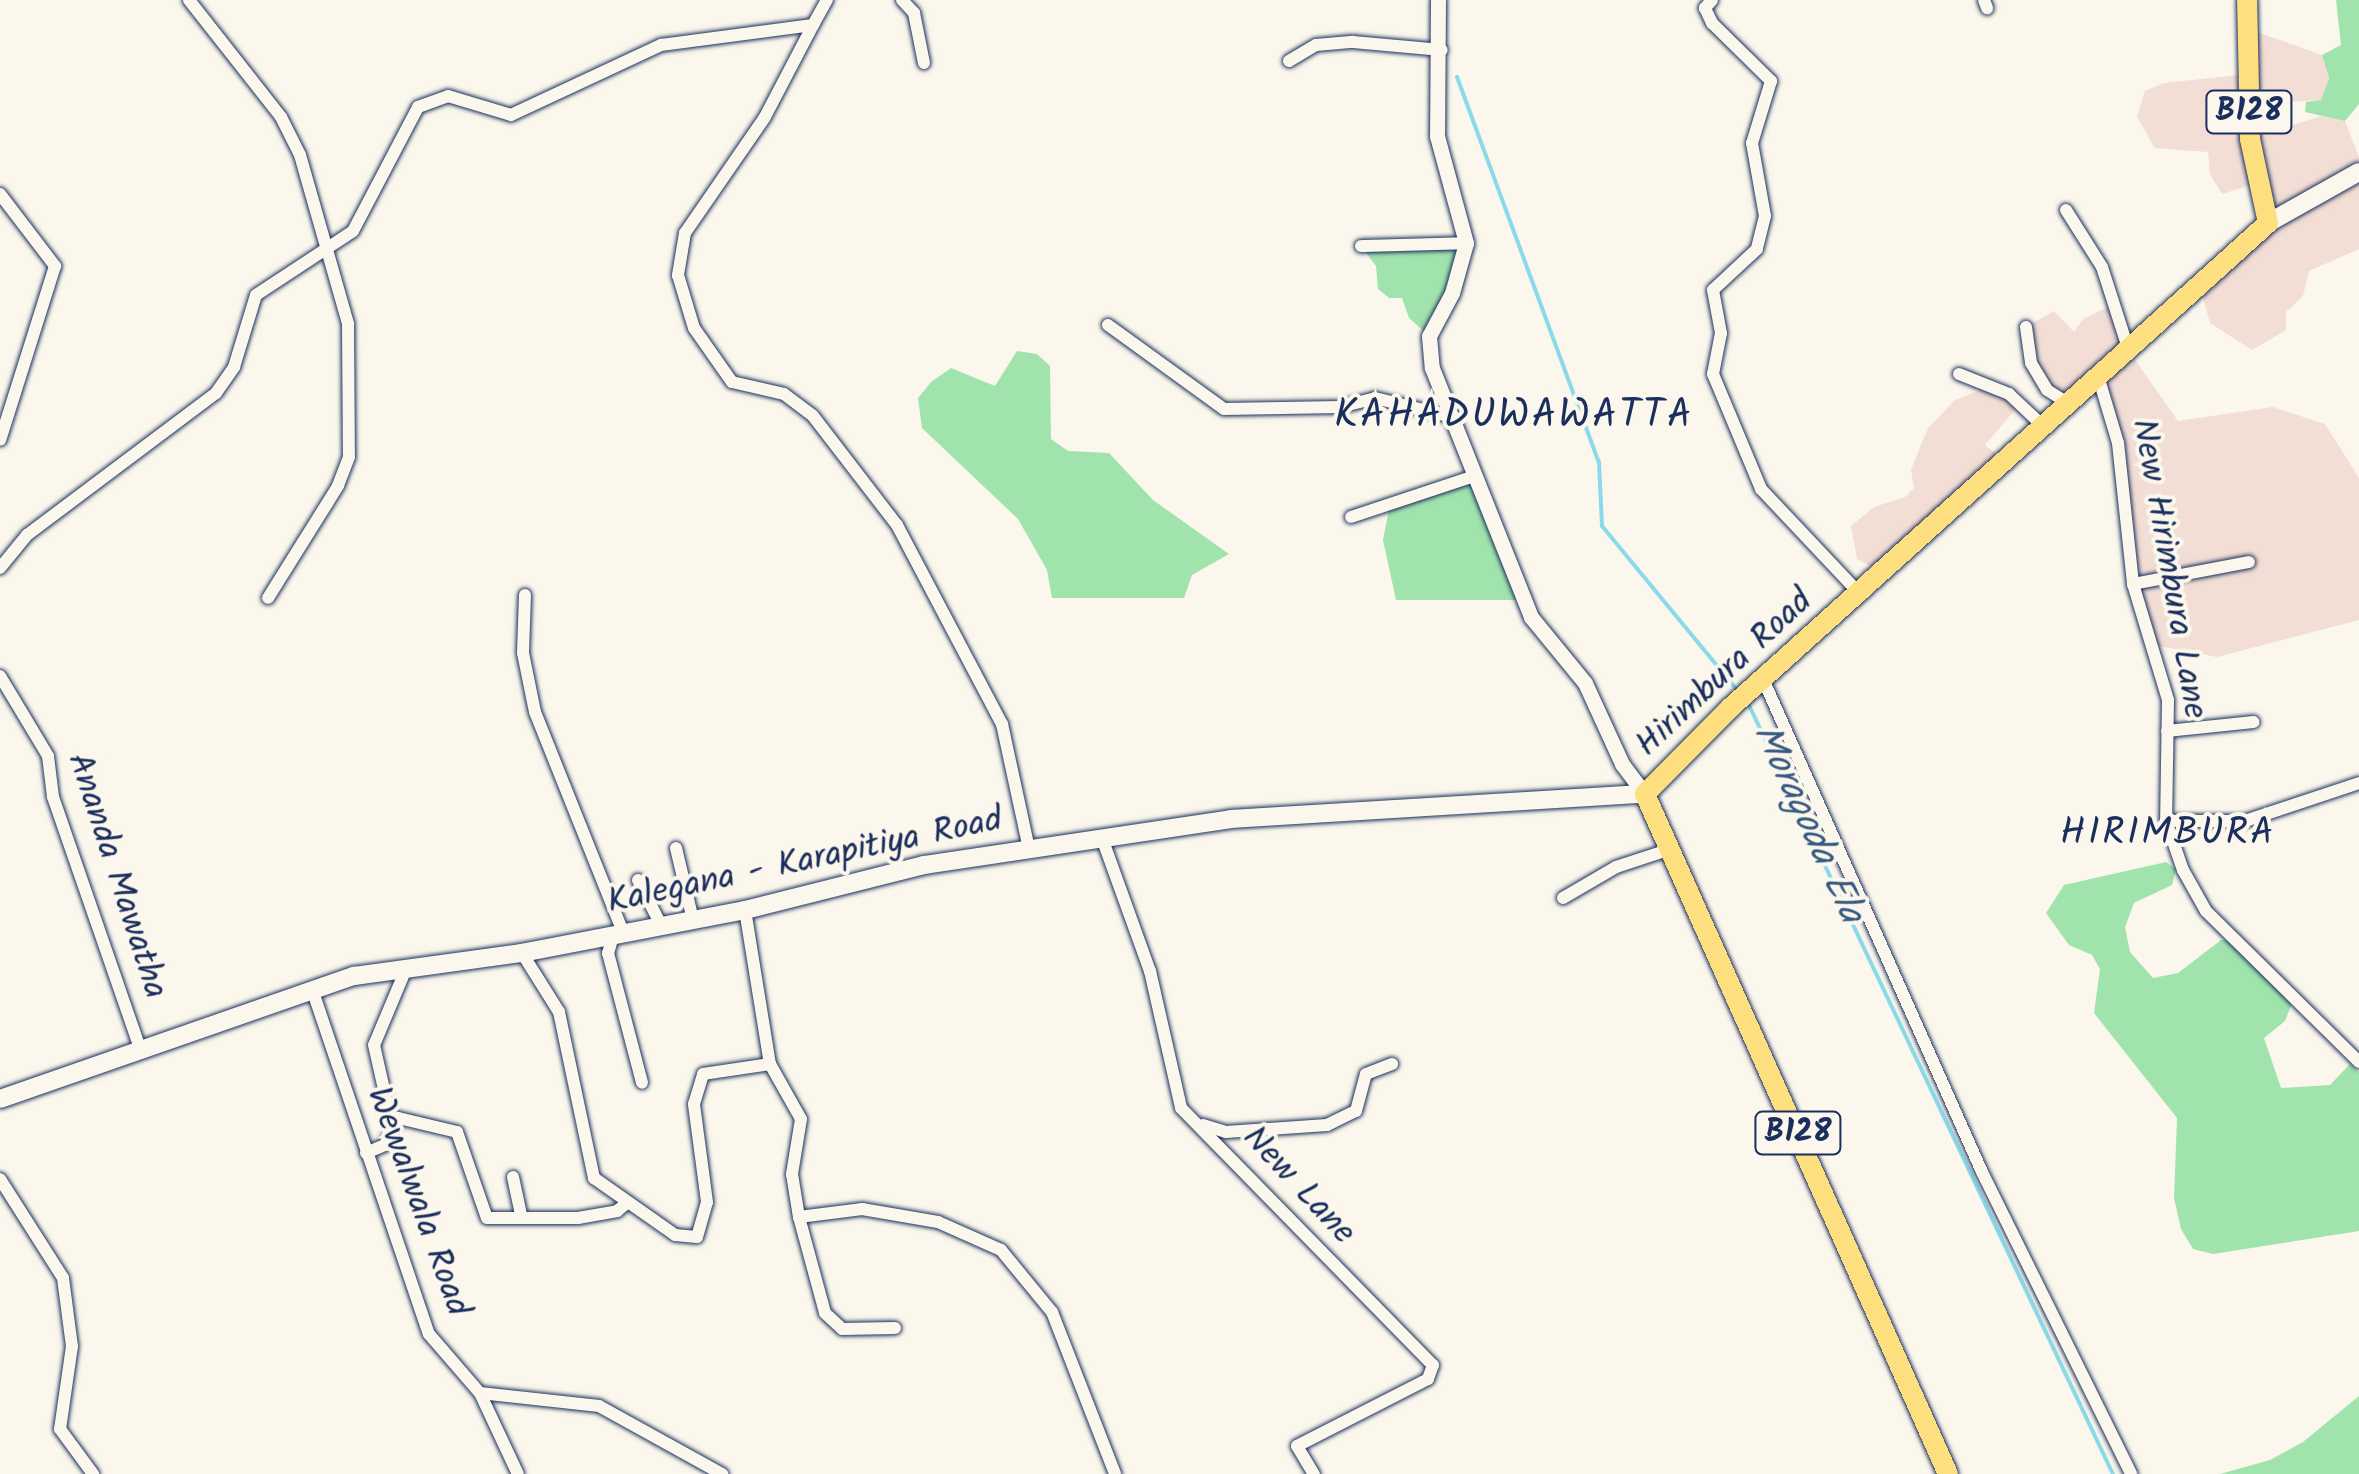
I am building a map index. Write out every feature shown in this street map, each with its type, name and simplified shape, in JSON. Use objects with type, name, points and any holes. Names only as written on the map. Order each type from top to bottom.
[{"type":"main road","name":"B128","points":[[2247,0],[2250,140],[2268,223]]},
{"type":"main road","points":[[2268,223],[2359,172]]},
{"type":"main road","name":"Hirimbura Road","points":[[1948,1474],[1644,794],[1730,708],[1861,595],[2098,376],[2130,353],[2268,223]]},
{"type":"main road","name":"Kalegana - Karapitiya Road","points":[[1,1097],[312,989],[406,969],[662,927],[924,865],[1231,819],[1644,794]]},
{"type":"street","points":[[189,0],[282,116],[300,155],[321,247],[338,281],[348,324],[349,457],[338,486],[268,598]]},
{"type":"street","points":[[827,0],[765,117],[685,233],[678,275],[694,328],[732,382],[784,394],[813,416],[897,525],[1002,724],[1029,849]]},
{"type":"street","points":[[902,0],[914,13],[924,63]]},
{"type":"street","points":[[1438,0],[1442,50],[1438,136],[1466,243],[1452,293],[1429,336],[1448,416],[1531,617],[1585,683],[1622,764],[1644,794]]},
{"type":"street","points":[[1712,0],[1705,8],[1712,23],[1771,80],[1752,143],[1765,216],[1757,249],[1713,290],[1721,333],[1713,374],[1761,489],[1861,595]]},
{"type":"street","points":[[0,568],[27,535],[216,393],[234,367],[256,296],[362,220],[399,133],[418,106],[448,96],[511,115],[661,45],[813,26]]},
{"type":"street","points":[[1289,62],[1316,45],[1353,42],[1442,50]]},
{"type":"street","points":[[0,194],[55,266],[0,440]]},
{"type":"street","points":[[2066,210],[2102,267],[2130,353]]},
{"type":"street","points":[[1361,246],[1466,243]]},
{"type":"street","points":[[1108,325],[1224,409],[1340,406],[1374,398],[1448,416]]},
{"type":"street","points":[[2026,327],[2031,363],[2047,390],[2069,404]]},
{"type":"street","points":[[1959,374],[2009,394],[2044,427]]},
{"type":"street","name":"New Hirimbura Lane","points":[[2098,376],[2118,444],[2133,584],[2168,700],[2166,821],[2206,911],[2359,1062]]},
{"type":"street","points":[[1352,518],[1474,476]]},
{"type":"street","points":[[2133,584],[2249,562]]},
{"type":"street","points":[[525,595],[523,653],[535,712],[618,935],[608,952],[642,1082]]},
{"type":"street","name":"Ananda Mawatha","points":[[0,676],[48,756],[53,797],[139,1046]]},
{"type":"street","points":[[1759,683],[1982,1172],[2131,1474]]},
{"type":"street","points":[[2168,731],[2254,722]]},
{"type":"street","points":[[2166,821],[2245,822],[2359,783]]},
{"type":"street","name":"New Lane","points":[[1102,838],[1150,971],[1180,1108],[1200,1124],[1433,1366],[1428,1379],[1297,1446],[1314,1474]]},
{"type":"street","points":[[676,848],[693,920]]},
{"type":"street","points":[[1564,898],[1616,867],[1668,850]]},
{"type":"street","points":[[638,880],[662,927]]},
{"type":"street","points":[[745,910],[770,1064],[801,1119],[792,1174],[799,1217],[825,1313],[842,1330],[895,1328]]},
{"type":"street","points":[[522,953],[559,1012],[594,1178],[675,1235],[697,1237],[707,1202],[694,1104],[703,1074],[770,1064]]},
{"type":"street","points":[[406,969],[374,1045],[390,1116],[457,1132],[487,1218],[578,1218],[617,1211],[628,1202]]},
{"type":"street","name":"Wewalwala Road","points":[[312,989],[428,1334],[480,1393],[518,1474]]},
{"type":"street","points":[[1200,1124],[1226,1132],[1326,1124],[1356,1111],[1366,1074],[1392,1064]]},
{"type":"street","points":[[366,1153],[384,1145],[398,1118]]},
{"type":"street","points":[[512,1177],[521,1216]]},
{"type":"street","points":[[0,1179],[63,1278],[72,1346],[60,1429],[93,1474]]},
{"type":"street","points":[[799,1217],[862,1210],[938,1222],[1000,1250],[1052,1312],[1115,1474]]},
{"type":"street","points":[[480,1393],[599,1406],[722,1474]]},
{"type":"shaded area","points":[[2246,28],[2322,55],[2329,78],[2321,100],[2250,104],[2251,139],[2330,113],[2345,121],[2359,157],[2359,249],[2309,271],[2303,296],[2286,312],[2286,330],[2252,350],[2210,323],[2200,287],[2268,224],[2257,183],[2222,194],[2210,174],[2208,152],[2155,148],[2137,117],[2145,91],[2164,83],[2248,74]]},
{"type":"shaded area","points":[[2114,304],[2130,353],[2178,421],[2273,407],[2325,424],[2359,478],[2359,620],[2217,657],[2154,645],[2133,584],[2118,444],[2098,377],[2069,404],[2031,363],[2026,327],[2054,311],[2074,332],[2083,319]]},
{"type":"shaded area","points":[[1994,385],[2020,404],[1985,445],[1999,456],[1882,573],[1857,559],[1851,526],[1874,507],[1905,497],[1914,488],[1911,470],[1928,428],[1955,400]]},
{"type":"green space","points":[[2336,0],[2359,0],[2359,104],[2345,121],[2305,112],[2306,102],[2321,100],[2329,78],[2322,55],[2341,45]]},
{"type":"green space","points":[[1466,243],[1429,336],[1409,318],[1402,298],[1389,298],[1378,289],[1376,266],[1361,246]]},
{"type":"green space","points":[[1017,351],[1037,354],[1050,366],[1051,439],[1068,451],[1109,453],[1153,500],[1229,554],[1192,575],[1184,598],[1052,598],[1047,570],[1018,519],[922,428],[918,398],[931,382],[951,368],[995,386]]},
{"type":"green space","points":[[1474,476],[1525,600],[1396,600],[1383,540],[1389,509]]},
{"type":"green space","points":[[2166,862],[2176,869],[2172,885],[2134,903],[2125,927],[2130,952],[2153,978],[2178,973],[2221,940],[2230,941],[2293,1001],[2285,1021],[2264,1038],[2281,1088],[2330,1085],[2350,1064],[2359,1072],[2359,1231],[2213,1254],[2193,1249],[2181,1229],[2174,1198],[2177,1118],[2094,1013],[2100,969],[2092,955],[2069,945],[2046,913],[2064,885]]},
{"type":"green space","points":[[2359,1396],[2359,1474],[2220,1474],[2270,1460],[2303,1442]]},
{"type":"waterway","name":"Moragoda Ela","points":[[1457,77],[1599,462],[1602,526],[1739,692]]},
{"type":"waterway","name":"Moragoda Ela","points":[[1748,703],[2113,1474]]},
{"type":"district","name":"KAHADUWAWATTA","points":[[1514,416]]},
{"type":"district","name":"HIRIMBURA","points":[[2168,835]]}]
